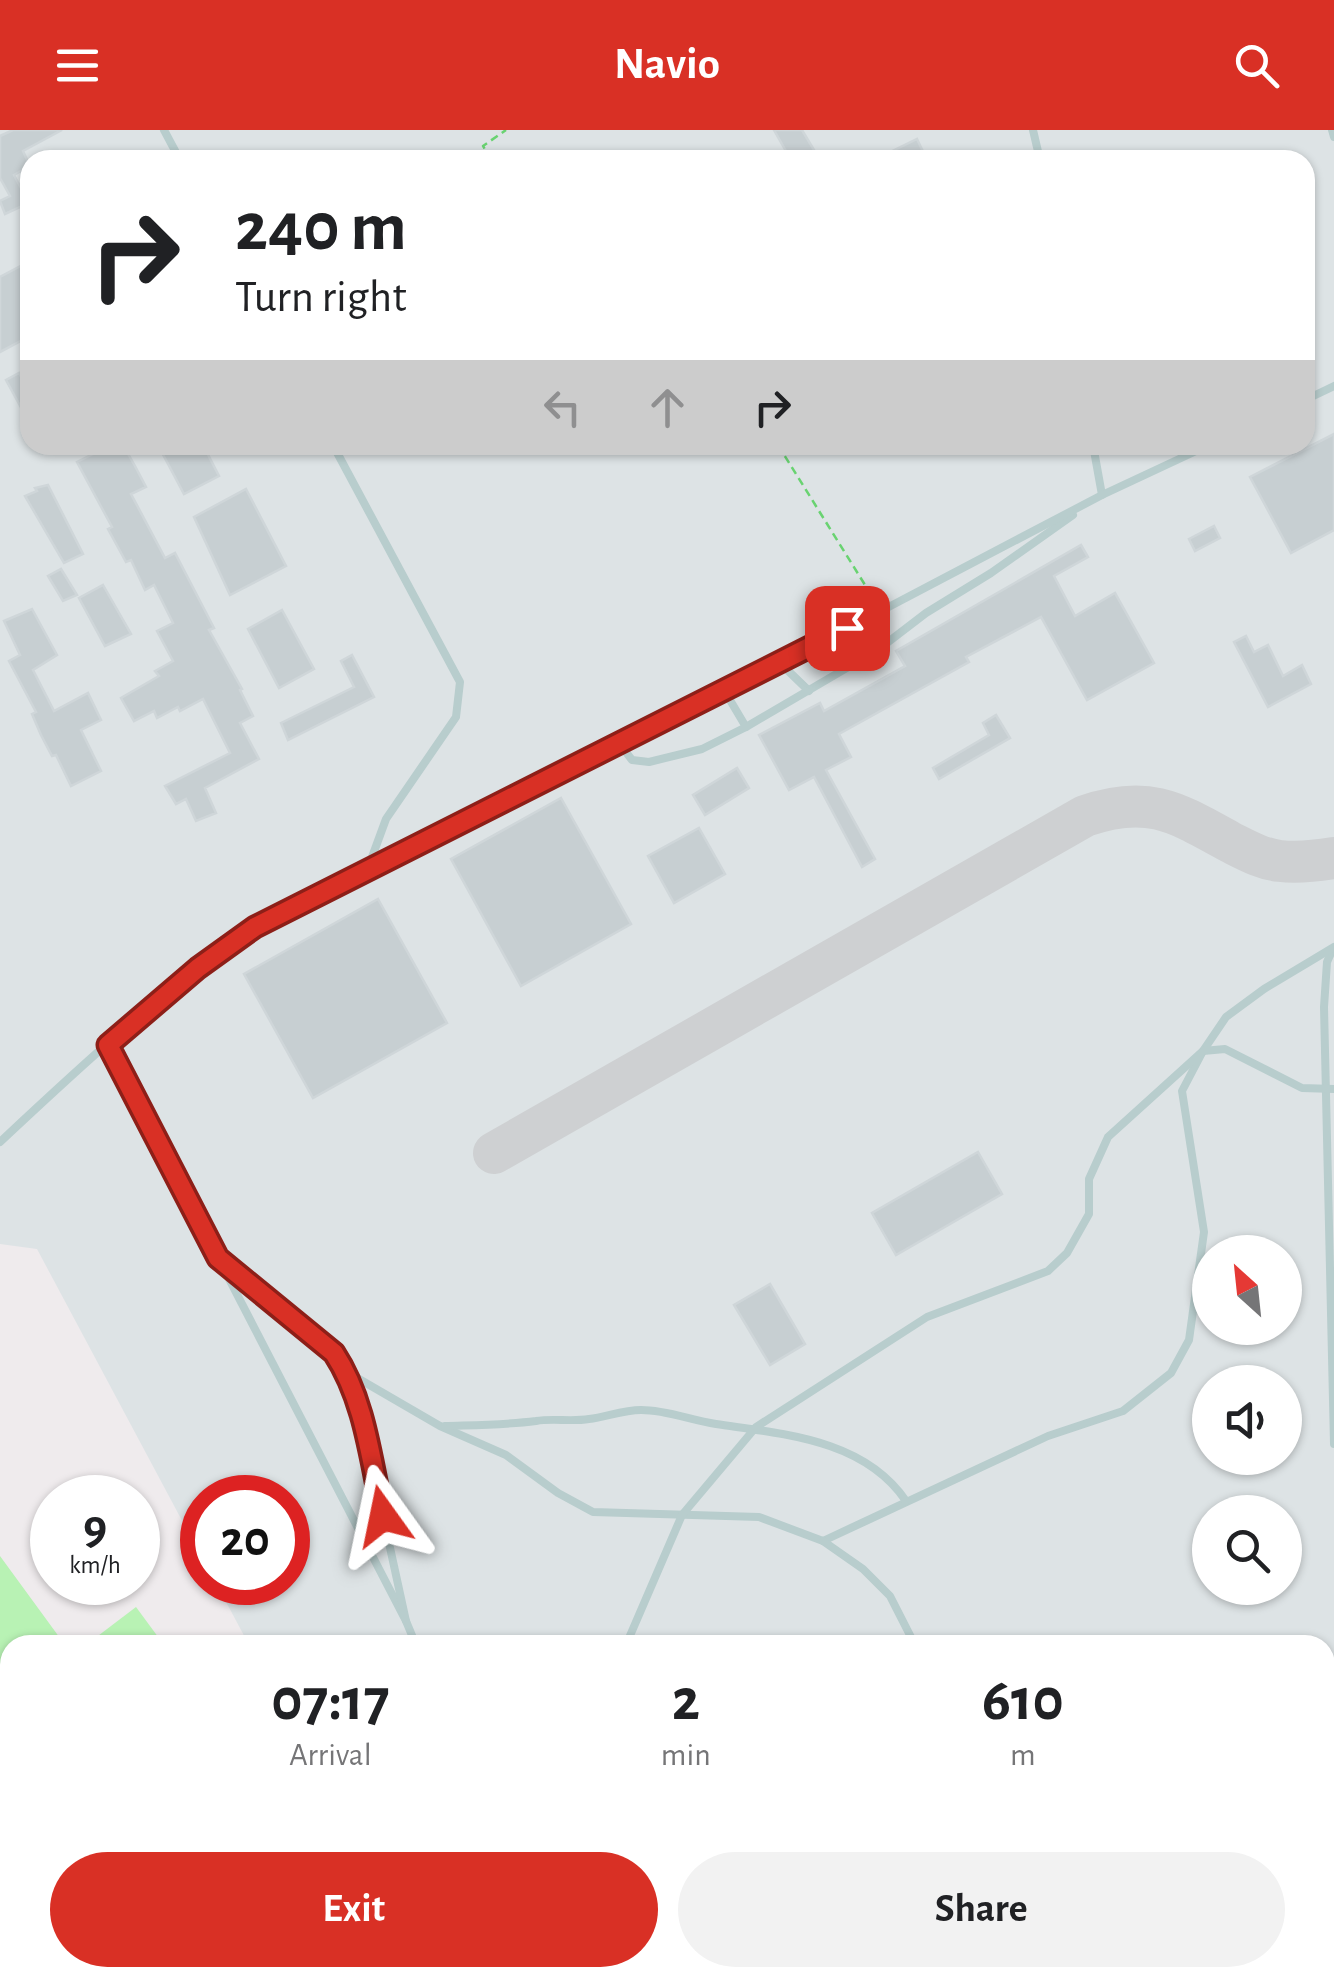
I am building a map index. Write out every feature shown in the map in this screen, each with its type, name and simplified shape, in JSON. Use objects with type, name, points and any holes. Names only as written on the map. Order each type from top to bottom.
[{"type":"lane","points":[[338,455],[460,682],[456,717],[386,819],[368,868]]},
{"type":"lane","points":[[1095,455],[1102,496]]},
{"type":"lane","points":[[0,1142],[198,968],[244,935],[368,868],[1188,455]]},
{"type":"lane","points":[[619,742],[632,760],[649,762],[702,749],[746,727],[879,649],[926,612],[991,573],[1102,496]]},
{"type":"lane","points":[[780,662],[810,691]]},
{"type":"lane","points":[[724,690],[746,727]]},
{"type":"lane","points":[[1334,948],[1328,956],[1326,980],[1334,1444]]},
{"type":"lane","points":[[822,1541],[1048,1436],[1123,1411],[1170,1373],[1189,1340],[1204,1232],[1182,1091],[1202,1051],[1226,1017],[1264,988],[1334,948]]},
{"type":"lane","points":[[1326,980],[1334,988]]},
{"type":"lane","points":[[108,1045],[412,1635]]},
{"type":"lane","points":[[630,1635],[682,1515],[756,1427],[927,1317],[1048,1271],[1067,1253],[1088,1214],[1088,1179],[1108,1137],[1202,1051],[1226,1049],[1302,1088],[1330,1089]]},
{"type":"lane","points":[[218,1258],[334,1353],[347,1372],[360,1410],[406,1621]]},
{"type":"lane","points":[[347,1372],[440,1426],[506,1455],[558,1494],[593,1512],[759,1517],[822,1541],[863,1569],[890,1596],[910,1635]]},
{"type":"lane","points":[[440,1426],[563,1422],[637,1410],[666,1411],[824,1444],[864,1460],[897,1488],[906,1501]]},
{"type":"path","points":[[486,150],[483,146],[506,130]]},
{"type":"path","points":[[784,455],[881,612]]},
{"type":"shaded area","points":[[0,130],[1334,130],[1334,1635],[244,1635],[228,1605],[310,1605],[310,1475],[180,1475],[180,1517],[37,1249],[0,1244]]},
{"type":"green space","points":[[0,1556],[30,1597],[30,1605],[36,1605],[58,1635],[0,1635]]},
{"type":"green space","points":[[136,1607],[157,1635],[99,1635]]},
{"type":"building","points":[[13,130],[62,130],[20,150],[20,172],[14,175],[20,186],[20,207],[5,214],[0,201],[10,196],[0,178],[0,136]]},
{"type":"building","points":[[774,130],[802,130],[814,150],[785,150]]},
{"type":"building","points":[[917,139],[922,150],[894,150]]},
{"type":"building","points":[[20,266],[20,341],[0,352],[0,277]]},
{"type":"building","points":[[20,375],[20,406],[6,380]]},
{"type":"building","points":[[1334,434],[1334,530],[1291,553],[1250,477],[1293,455],[1315,455],[1315,444]]},
{"type":"building","points":[[91,455],[129,455],[146,487],[131,494],[165,558],[175,553],[253,716],[240,723],[259,759],[205,788],[216,813],[196,821],[186,799],[176,804],[165,786],[230,753],[203,699],[180,711],[178,707],[157,718],[154,711],[134,721],[121,698],[159,676],[155,671],[173,661],[157,631],[173,623],[154,585],[145,590],[131,560],[126,562],[77,462]]},
{"type":"building","points":[[163,455],[208,455],[219,476],[184,494]]},
{"type":"building","points":[[48,485],[83,554],[64,563],[25,496]]},
{"type":"building","points":[[246,489],[286,566],[230,595],[194,517]]},
{"type":"building","points":[[1214,526],[1220,538],[1195,551],[1189,539]]},
{"type":"building","points":[[1081,545],[1088,557],[1054,576],[1075,616],[1115,593],[1154,663],[1087,700],[1041,617],[839,734],[851,757],[826,770],[875,859],[862,867],[814,777],[789,790],[759,735],[820,703],[824,711],[905,666],[896,651]]},
{"type":"building","points":[[61,569],[77,595],[63,601],[48,576]]},
{"type":"building","points":[[103,585],[131,634],[105,646],[79,598]]},
{"type":"building","points":[[32,609],[57,655],[33,670],[54,711],[88,693],[101,720],[81,730],[101,771],[71,786],[41,735],[32,714],[36,712],[9,661],[20,655],[4,621]]},
{"type":"building","points":[[282,610],[314,669],[279,688],[248,629]]},
{"type":"building","points":[[1246,636],[1254,652],[1268,645],[1283,676],[1302,665],[1311,684],[1268,707],[1234,642]]},
{"type":"building","points":[[352,655],[374,697],[288,740],[281,723],[354,687],[341,661]]},
{"type":"building","points":[[996,715],[1010,738],[939,779],[933,768],[989,735],[983,723]]},
{"type":"building","points":[[737,768],[749,788],[705,815],[693,795]]},
{"type":"building","points":[[561,798],[631,924],[521,986],[451,859]]},
{"type":"building","points":[[699,828],[725,874],[674,903],[648,856]]},
{"type":"building","points":[[378,899],[447,1023],[313,1098],[244,974]]},
{"type":"building","points":[[978,1152],[1002,1194],[896,1255],[872,1213]]},
{"type":"building","points":[[770,1284],[805,1344],[770,1365],[734,1305]]},
{"type":"taxiway","points":[[494,1153],[1085,816],[1144,807],[1177,815],[1267,858],[1294,862],[1334,858]]},
{"type":"route","points":[[383,1516],[360,1410],[347,1372],[334,1353],[218,1258],[108,1045],[198,968],[255,927],[847,628]]}]
